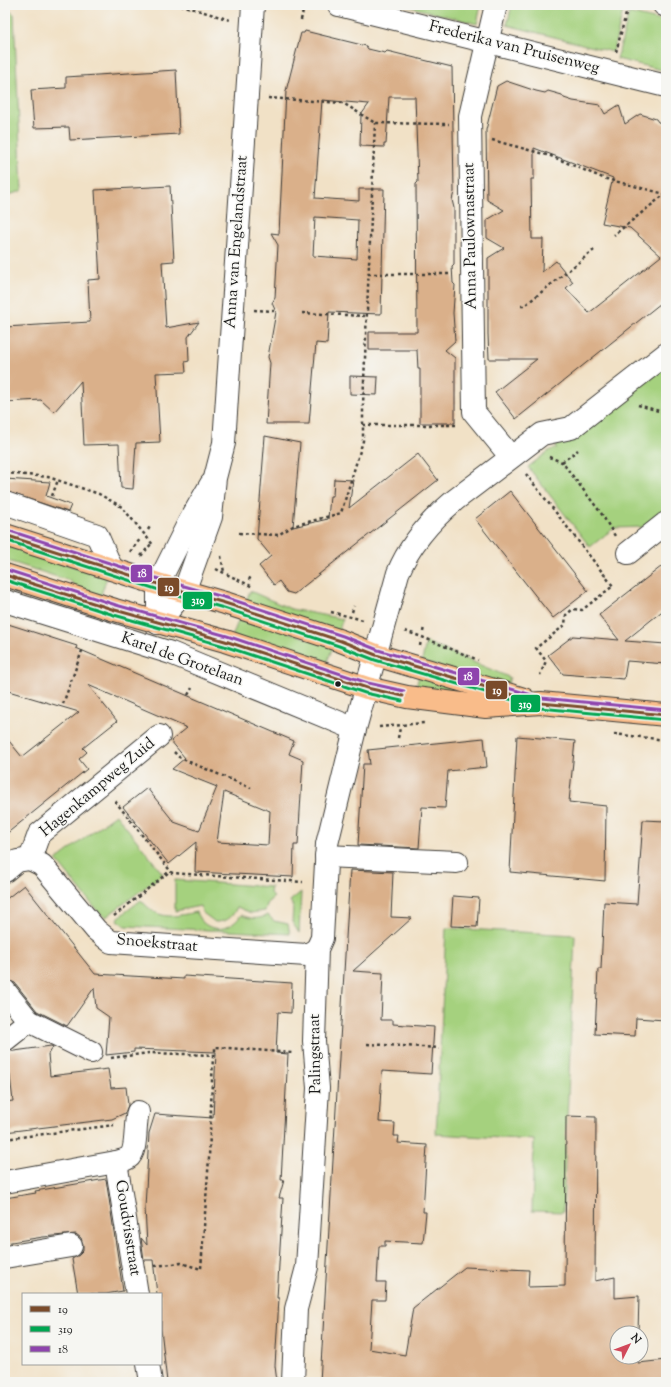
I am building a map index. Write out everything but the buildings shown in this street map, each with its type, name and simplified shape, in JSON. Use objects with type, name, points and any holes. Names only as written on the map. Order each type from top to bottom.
[{"type":"main road","points":[[5,535],[158,584],[225,603],[341,641],[376,655],[541,703],[666,715]]},
{"type":"main road","name":"Karel de Grotelaan","points":[[5,575],[158,623],[225,641],[367,688],[407,697],[486,707],[541,703]]},
{"type":"street","name":"Frederika van Pruisenweg","points":[[339,5],[666,86]]},
{"type":"street","name":"Anna Paulownastraat","points":[[496,5],[470,116],[474,412],[516,462]]},
{"type":"street","name":"Anna van Engelandstraat","points":[[158,623],[184,592],[211,517],[215,478],[224,443],[252,15]]},
{"type":"street","name":"Palingstraat","points":[[293,1382],[296,1309],[307,1267],[318,1088],[314,1041],[317,949],[322,938],[327,844],[355,729],[398,573],[412,547],[443,510],[516,462],[542,434],[571,428],[666,354]]},
{"type":"street","name":"Anna van Engelandstraat","points":[[158,623],[158,584],[188,524],[215,478]]},
{"type":"street","points":[[5,503],[97,535],[112,569]]},
{"type":"street","points":[[628,553],[666,523]]},
{"type":"street","name":"Karel de Grotelaan","points":[[5,600],[171,652],[355,729]]},
{"type":"street","name":"Hagenkampweg Zuid","points":[[30,859],[39,834],[159,736]]},
{"type":"street","points":[[326,856],[457,862]]},
{"type":"street","points":[[5,871],[17,862],[30,859]]},
{"type":"street","name":"Snoekstraat","points":[[30,859],[42,865],[96,930],[111,942],[306,955],[317,949]]},
{"type":"street","points":[[5,991],[29,1021],[91,1052]]},
{"type":"street","points":[[5,1040],[29,1021]]},
{"type":"street","name":"Goudvisstraat","points":[[5,1182],[116,1162],[128,1158],[134,1149],[137,1117]]},
{"type":"street","name":"Goudvisstraat","points":[[116,1162],[137,1293]]},
{"type":"street","points":[[5,1257],[71,1246]]},
{"type":"street","points":[[148,1365],[151,1382]]},
{"type":"path","points":[[181,5],[252,15]]},
{"type":"path","points":[[301,20],[304,6]]},
{"type":"path","points":[[615,53],[627,10]]},
{"type":"path","points":[[268,98],[343,103],[375,123],[456,124]]},
{"type":"path","points":[[239,533],[278,535],[293,526],[341,514],[363,441],[362,425],[366,316],[375,123]]},
{"type":"path","points":[[484,138],[551,156],[603,178],[665,194],[614,234]]},
{"type":"path","points":[[521,306],[524,306],[594,250]]},
{"type":"path","points":[[368,274],[457,274]]},
{"type":"path","points":[[254,310],[274,311]]},
{"type":"path","points":[[302,313],[366,316]]},
{"type":"path","points":[[634,406],[641,405],[666,413]]},
{"type":"path","points":[[362,425],[459,425]]},
{"type":"path","points":[[562,462],[580,448]]},
{"type":"path","points":[[545,456],[562,462],[601,513],[610,531]]},
{"type":"path","points":[[516,462],[613,586],[582,610],[573,609],[566,615],[565,624],[536,648],[546,661],[540,675]]},
{"type":"path","points":[[148,530],[151,526]]},
{"type":"path","points":[[128,554],[141,538]]},
{"type":"path","points":[[249,580],[251,576]]},
{"type":"path","points":[[352,612],[354,606]]},
{"type":"path","points":[[423,632],[424,627]]},
{"type":"path","points":[[63,704],[84,644]]},
{"type":"path","points":[[188,695],[192,688]]},
{"type":"path","points":[[398,738],[400,728]]},
{"type":"path","points":[[159,736],[178,757],[251,788]]},
{"type":"path","points":[[102,783],[172,873],[325,883]]},
{"type":"path","points":[[96,930],[170,871]]},
{"type":"path","points":[[367,1044],[440,1048]]},
{"type":"path","points":[[133,1269],[181,1263],[201,1269],[209,1158],[213,1055],[215,1055],[215,1047],[257,1049],[315,1055]]},
{"type":"path","points":[[91,1052],[101,1059],[150,1053],[213,1055]]},
{"type":"path","points":[[5,1139],[137,1117]]},
{"type":"green space","points":[[403,5],[481,5],[477,24]]},
{"type":"green space","points":[[512,5],[598,5],[623,11],[613,52],[507,25]]},
{"type":"green space","points":[[5,11],[9,11],[14,14],[22,191],[5,196]]},
{"type":"green space","points":[[629,13],[666,22],[666,71],[617,59]]},
{"type":"green space","points":[[666,363],[666,511],[645,527],[614,528],[590,547],[528,467],[550,450],[556,449],[556,441]]},
{"type":"green space","points":[[5,545],[107,577],[100,598],[83,594],[70,581],[5,560]]},
{"type":"green space","points":[[250,591],[291,609],[343,619],[337,634],[245,604]]},
{"type":"green space","points":[[240,616],[333,647],[325,667],[232,637]]},
{"type":"green space","points":[[426,642],[510,678],[507,686],[422,661]]},
{"type":"green space","points":[[419,675],[496,696],[415,692]]},
{"type":"green space","points":[[116,814],[163,874],[106,917],[99,913],[56,860]]},
{"type":"green space","points":[[175,880],[271,887],[270,893],[274,897],[268,902],[265,911],[251,913],[237,907],[229,919],[215,922],[203,913],[200,906],[175,911]]},
{"type":"green space","points":[[301,892],[299,933],[292,922],[293,906],[290,901]]},
{"type":"green space","points":[[141,900],[154,911],[166,916],[196,912],[205,924],[217,928],[230,926],[241,915],[261,918],[268,915],[274,921],[288,924],[290,934],[125,926],[117,920]]},
{"type":"green space","points":[[446,928],[575,935],[563,1212],[532,1211],[534,1140],[436,1134]]},
{"type":"transit line","name":"18","points":[[7,530],[159,579],[227,598],[343,636],[378,650],[542,698],[666,710]]},
{"type":"transit line","name":"19","points":[[5,535],[158,584],[225,603],[341,641],[376,655],[541,703],[666,715]]},
{"type":"transit line","name":"319","points":[[5,540],[156,589],[224,608],[339,646],[375,660],[540,708],[666,720]]},
{"type":"transit line","name":"18","points":[[7,570],[116,605],[227,636],[368,683],[404,691]]},
{"type":"transit line","name":"19","points":[[5,575],[115,610],[225,641],[367,688],[403,696]]},
{"type":"transit line","name":"319","points":[[5,580],[114,615],[224,646],[365,693],[402,701]]}]
